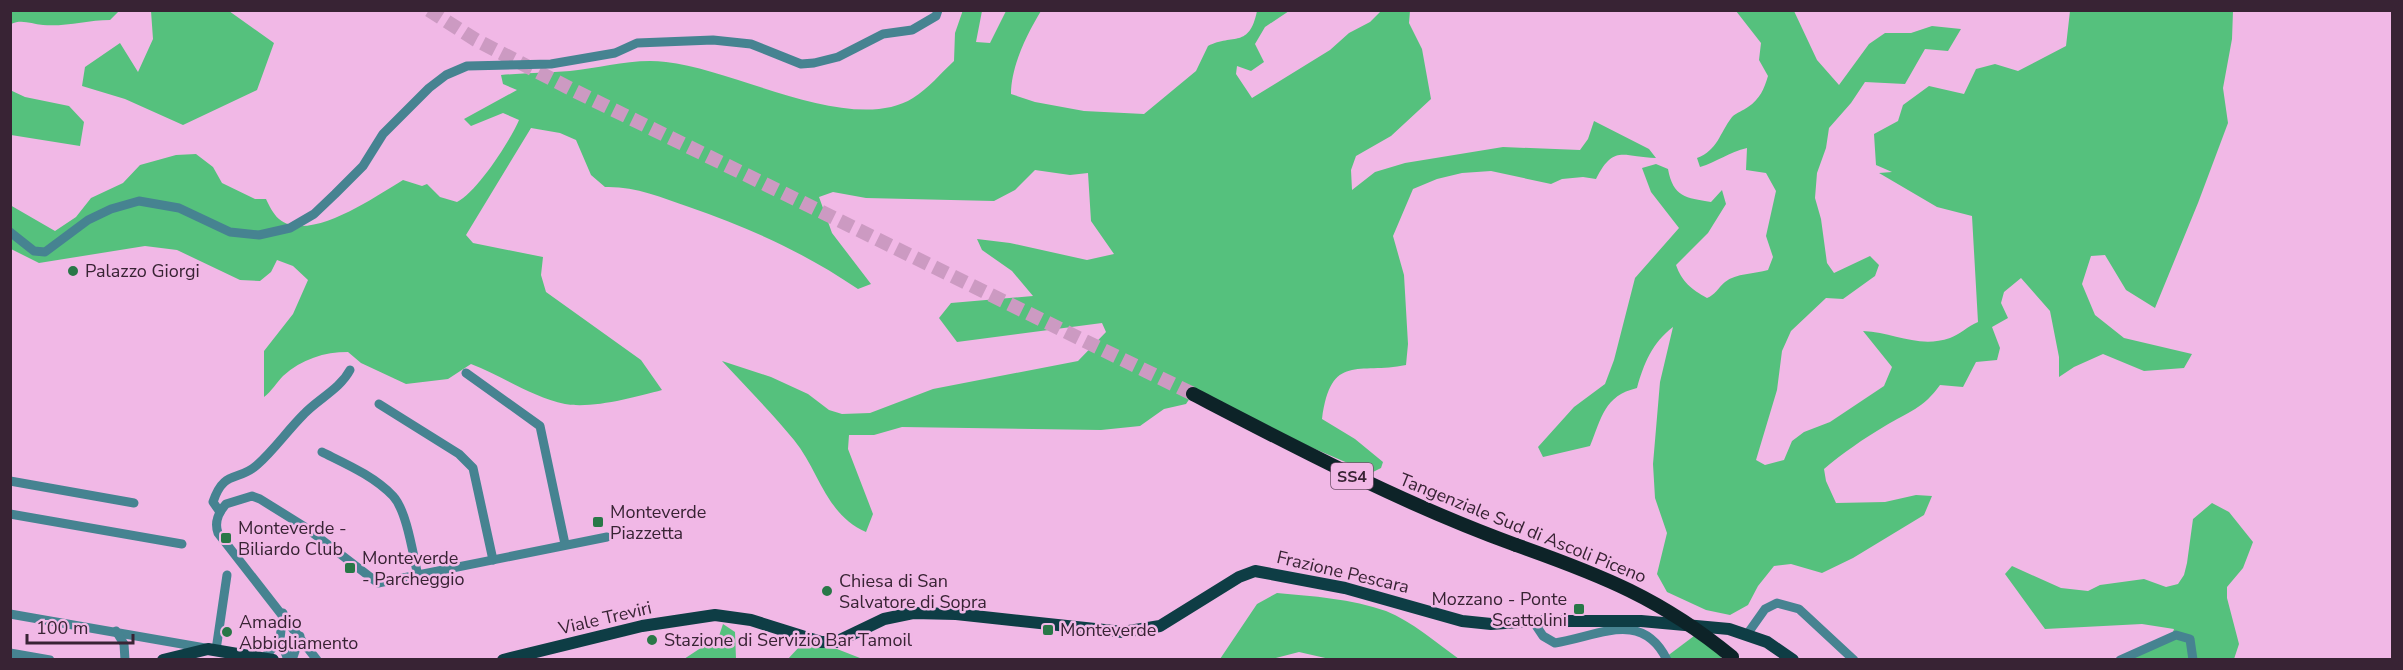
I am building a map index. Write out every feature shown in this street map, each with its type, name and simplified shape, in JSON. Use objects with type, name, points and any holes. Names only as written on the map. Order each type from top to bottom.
[{"type":"highway","name":"Tangenziale Sud di Ascoli Piceno","points":[[1193,394],[1377,488],[1440,516],[1641,594],[1683,619],[1734,658]]},
{"type":"main road","name":"Frazione Pescara","points":[[1051,626],[1123,633],[1161,626],[1239,577],[1255,571],[1345,588],[1462,621],[1491,624],[1533,621],[1662,622],[1729,629],[1748,633],[1767,642],[1793,660]]},
{"type":"main road","name":"Viale Treviri","points":[[503,660],[642,626],[715,615],[752,620],[821,642],[836,642],[884,619],[913,613],[956,614],[1051,626]]},
{"type":"main road","points":[[163,660],[212,649],[269,659]]},
{"type":"street","points":[[10,232],[34,251],[45,252],[88,220],[111,209],[139,201],[179,208],[230,232],[259,235],[290,228],[314,214],[363,166],[383,134],[429,88],[446,75],[467,66],[551,64],[615,53],[637,43],[712,40],[751,44],[801,64],[814,63],[838,57],[882,34],[912,30],[936,16],[938,10]]},
{"type":"street","points":[[220,512],[213,502],[222,483],[233,475],[255,468],[305,413],[345,379],[350,370]]},
{"type":"street","points":[[465,373],[540,426],[565,544]]},
{"type":"street","points":[[379,404],[459,454],[473,468],[493,560]]},
{"type":"street","points":[[322,452],[358,471],[394,497],[406,526],[418,576]]},
{"type":"street","points":[[10,481],[134,503]]},
{"type":"street","points":[[317,660],[283,613],[218,533],[215,525],[226,504],[238,498],[252,496],[260,499],[305,527],[378,584],[607,537]]},
{"type":"street","points":[[10,514],[182,544]]},
{"type":"street","points":[[10,614],[212,649],[227,575]]},
{"type":"street","points":[[1748,633],[1765,609],[1777,603],[1799,609],[1854,660]]},
{"type":"street","points":[[269,659],[280,639],[283,613]]},
{"type":"street","points":[[1533,621],[1543,636],[1555,643],[1616,630],[1642,630],[1661,647],[1667,660]]},
{"type":"street","points":[[116,631],[124,644],[125,660]]},
{"type":"street","points":[[2120,660],[2176,635],[2190,639],[2193,660]]},
{"type":"street","points":[[290,660],[300,636]]},
{"type":"street","points":[[280,639],[290,660]]},
{"type":"street","points":[[10,653],[50,660]]},
{"type":"green space","points":[[963,10],[982,11],[976,42],[990,43],[1006,11],[1041,11],[1025,40],[1017,61],[1011,94],[1035,102],[1084,111],[1144,114],[1196,71],[1208,46],[1239,38],[1250,31],[1257,11],[1289,11],[1265,27],[1255,44],[1264,62],[1251,71],[1237,66],[1236,74],[1252,98],[1330,50],[1349,33],[1370,22],[1381,11],[1410,11],[1409,23],[1422,49],[1431,99],[1391,136],[1356,156],[1351,170],[1352,190],[1375,172],[1405,163],[1503,147],[1580,150],[1588,139],[1594,121],[1649,149],[1656,158],[1627,155],[1614,157],[1602,168],[1596,179],[1583,177],[1562,179],[1551,184],[1491,171],[1462,173],[1437,179],[1413,189],[1393,236],[1404,275],[1408,344],[1406,365],[1361,369],[1340,375],[1332,384],[1326,398],[1322,419],[1355,439],[1383,462],[1381,468],[1371,473],[1308,446],[1196,389],[1186,404],[1164,409],[1140,426],[1101,430],[902,427],[874,435],[849,435],[848,449],[873,514],[866,532],[841,515],[794,440],[722,361],[771,377],[808,394],[829,410],[842,414],[870,413],[933,389],[1078,361],[1106,332],[1102,323],[957,342],[939,318],[951,303],[1033,296],[1012,271],[982,250],[977,239],[1010,243],[1087,260],[1114,254],[1091,221],[1088,173],[1070,175],[1035,170],[1015,190],[994,201],[866,198],[833,192],[819,197],[832,233],[871,284],[858,289],[797,253],[734,224],[647,193],[626,188],[605,187],[591,175],[576,140],[560,133],[531,128],[466,235],[473,243],[543,257],[541,275],[546,292],[641,360],[662,390],[614,402],[588,405],[553,401],[471,364],[448,379],[406,384],[361,363],[348,352],[322,355],[298,365],[283,376],[264,397],[264,351],[293,314],[308,280],[293,266],[277,260],[271,272],[260,281],[240,280],[177,250],[145,246],[39,263],[11,249],[10,205],[55,231],[76,217],[91,198],[123,183],[140,165],[176,155],[196,154],[213,167],[222,183],[255,199],[266,199],[279,219],[292,225],[307,226],[342,215],[403,180],[422,186],[427,184],[440,197],[457,202],[483,177],[501,153],[519,120],[503,113],[471,126],[464,119],[517,90],[503,84],[501,75],[570,71],[642,61],[666,62],[694,67],[826,105],[858,109],[888,108],[919,94],[954,61],[955,33]]},
{"type":"green space","points":[[10,11],[119,11],[110,20],[51,25],[23,22],[11,24]]},
{"type":"green space","points":[[151,11],[229,11],[274,43],[257,90],[183,125],[125,99],[82,86],[85,67],[120,43],[138,72],[153,39]]},
{"type":"green space","points":[[1736,11],[1794,11],[1817,60],[1839,85],[1869,44],[1885,33],[1911,33],[1932,26],[1961,29],[1948,51],[1925,49],[1905,84],[1865,82],[1851,103],[1829,128],[1826,148],[1817,173],[1815,198],[1821,219],[1827,263],[1834,273],[1870,256],[1879,265],[1875,276],[1843,299],[1826,298],[1791,331],[1782,351],[1777,390],[1756,460],[1765,465],[1784,460],[1792,441],[1804,432],[1830,422],[1884,386],[1892,367],[1863,331],[1927,342],[1953,337],[1978,322],[1972,216],[1937,207],[1879,173],[1892,172],[1876,165],[1874,134],[1898,121],[1903,105],[1929,86],[1964,94],[1976,69],[1995,64],[2018,71],[2066,46],[2070,11],[2233,11],[2232,39],[2223,88],[2228,123],[2155,308],[2126,290],[2105,255],[2091,256],[2082,284],[2095,315],[2124,338],[2192,354],[2184,368],[2144,371],[2103,354],[2074,367],[2059,377],[2059,357],[2050,311],[2021,278],[2004,292],[2001,303],[2008,318],[1992,327],[2000,348],[1997,360],[1976,362],[1963,387],[1940,385],[1922,404],[1861,441],[1824,469],[1826,481],[1836,503],[1885,502],[1916,495],[1932,496],[1924,515],[1853,558],[1822,573],[1791,564],[1774,566],[1758,586],[1748,605],[1730,615],[1706,610],[1667,592],[1657,574],[1667,533],[1655,498],[1653,464],[1660,382],[1673,327],[1650,354],[1637,388],[1617,396],[1606,409],[1590,446],[1543,457],[1538,447],[1574,407],[1605,384],[1614,360],[1635,278],[1679,228],[1651,192],[1642,168],[1656,164],[1668,169],[1677,191],[1694,199],[1711,202],[1722,190],[1726,204],[1708,233],[1676,265],[1684,281],[1692,288],[1707,298],[1729,279],[1768,270],[1773,257],[1766,236],[1776,191],[1766,173],[1746,170],[1747,148],[1700,167],[1697,158],[1710,151],[1732,117],[1756,101],[1768,76],[1759,60],[1761,43]]},
{"type":"green space","points":[[10,90],[25,97],[69,106],[84,122],[80,146],[11,135]]},
{"type":"green space","points":[[2212,503],[2229,512],[2253,542],[2243,568],[2227,587],[2227,598],[2239,644],[2234,659],[2127,659],[2170,641],[2174,629],[2142,624],[2045,629],[2005,574],[2012,566],[2061,588],[2088,591],[2100,585],[2144,579],[2166,587],[2178,584],[2184,575],[2187,563],[2193,519]]},
{"type":"green space","points":[[1277,593],[1346,601],[1386,611],[1414,626],[1459,659],[1334,660],[1299,652],[1272,659],[1220,659],[1257,604]]},
{"type":"green space","points":[[723,624],[735,632],[736,659],[684,659],[719,636]]},
{"type":"green space","points":[[1694,636],[1719,654],[1722,659],[1662,660]]},
{"type":"green space","points":[[800,646],[837,649],[860,658],[787,660]]},
{"type":"tunnel","points":[[429,10],[476,40],[575,91],[1193,394]]},
{"type":"place","name":"Palazzo Giorgi","points":[[73,271]]},
{"type":"place","name":"Monteverde Piazzetta","points":[[598,522]]},
{"type":"place","name":"Monteverde - Biliardo Club","points":[[226,538]]},
{"type":"place","name":"Monteverde - Parcheggio","points":[[350,568]]},
{"type":"place","name":"Chiesa di San Salvatore di Sopra","points":[[827,591]]},
{"type":"place","name":"Mozzano - Ponte Scattolini","points":[[1579,609]]},
{"type":"place","name":"Monteverde","points":[[1048,630]]},
{"type":"place","name":"Amadio Abbigliamento","points":[[227,632]]},
{"type":"place","name":"Stazione di Servizio Bar Tamoil","points":[[652,640]]}]
